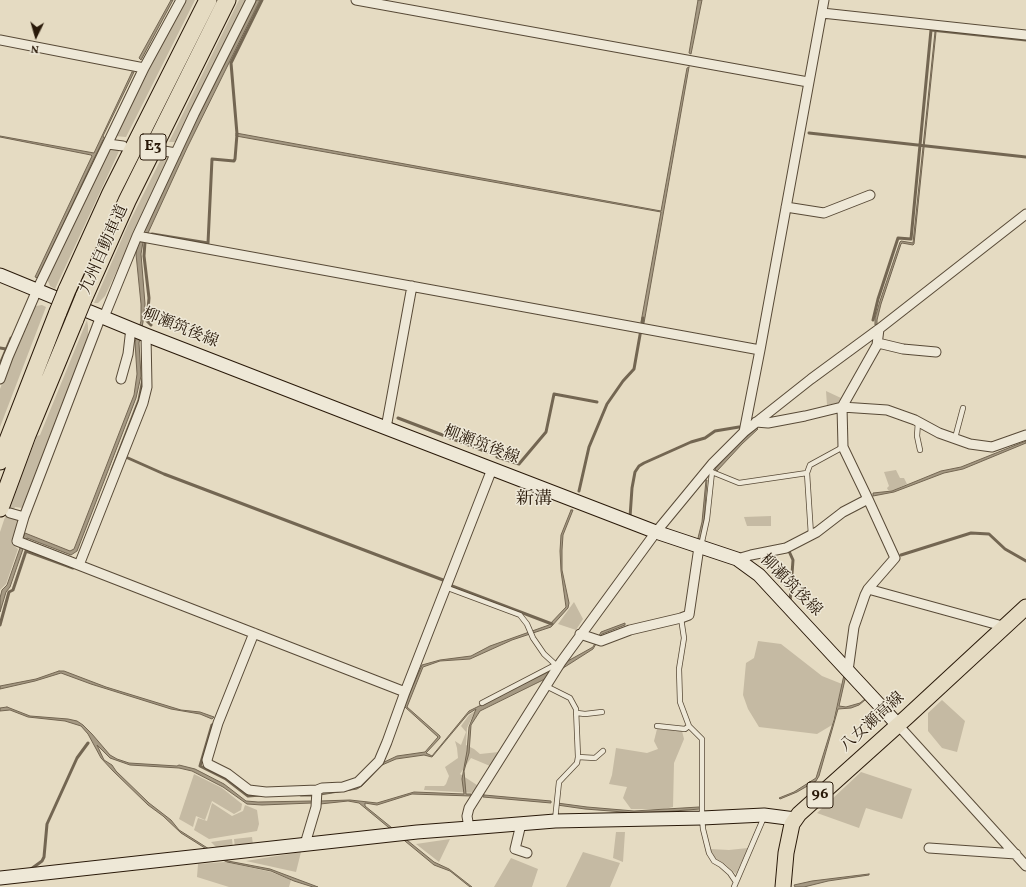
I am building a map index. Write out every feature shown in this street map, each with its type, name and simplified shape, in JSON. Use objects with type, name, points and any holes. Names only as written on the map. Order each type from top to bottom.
[{"type":"highway","name":"九州自動車道","points":[[0,461],[67,290],[111,193],[208,0]]},
{"type":"highway","name":"九州自動車道","points":[[5,511],[27,435],[84,296],[127,201],[227,0]]},
{"type":"main road","name":"柳瀬筑後線","points":[[0,275],[146,334],[492,469],[656,532],[737,559],[759,575],[898,725]]},
{"type":"main road","name":"八女瀬高線","points":[[795,819],[1006,627],[1026,607]]},
{"type":"main road","points":[[0,878],[417,832],[555,821],[702,818],[764,815],[795,819]]},
{"type":"main road","name":"96","points":[[783,887],[786,853],[792,824],[795,819]]},
{"type":"street","points":[[0,379],[4,356],[144,68],[181,0]]},
{"type":"street","points":[[251,0],[176,153],[141,236],[102,316],[24,517],[17,541],[404,692]]},
{"type":"street","points":[[356,0],[808,82]]},
{"type":"street","points":[[744,432],[824,0]]},
{"type":"street","points":[[822,13],[1026,35]]},
{"type":"street","points":[[0,40],[144,68]]},
{"type":"street","points":[[108,144],[124,146]]},
{"type":"street","points":[[164,151],[176,153]]},
{"type":"street","points":[[786,207],[824,213],[870,195]]},
{"type":"street","points":[[468,828],[467,816],[469,808],[546,686],[558,664],[656,532],[744,432],[1026,214]]},
{"type":"street","points":[[141,236],[760,350]]},
{"type":"street","points":[[386,428],[412,286]]},
{"type":"street","points":[[120,379],[128,354],[131,328]]},
{"type":"street","points":[[848,671],[854,627],[868,589],[895,558],[843,447],[842,407],[878,343],[879,329]]},
{"type":"street","points":[[79,565],[143,403],[147,387],[146,334]]},
{"type":"street","points":[[878,343],[903,349],[936,352]]},
{"type":"street","points":[[756,422],[768,423],[842,407],[887,410],[918,422],[939,433],[970,444],[992,448],[1026,435]]},
{"type":"street","points":[[254,633],[218,723],[207,760],[208,764],[228,774],[249,790],[266,792],[317,790],[322,788],[343,787],[358,782],[379,761],[404,692],[492,469]]},
{"type":"street","points":[[737,559],[786,548],[811,535],[843,512],[868,499]]},
{"type":"street","points":[[5,511],[24,517]]},
{"type":"street","points":[[580,634],[601,640],[630,630],[689,615],[700,547]]},
{"type":"street","points":[[868,589],[1006,627]]},
{"type":"street","points":[[898,725],[1026,866]]},
{"type":"street","points":[[306,844],[316,807],[317,790]]},
{"type":"street","points":[[521,824],[515,849],[526,853]]},
{"type":"street","points":[[929,848],[1016,854]]},
{"type":"lane","points":[[955,438],[963,408]]},
{"type":"lane","points":[[918,422],[917,436],[920,450]]},
{"type":"lane","points":[[811,535],[807,473],[810,465],[843,447]]},
{"type":"lane","points":[[700,547],[707,519],[710,471],[739,484],[807,473]]},
{"type":"lane","points":[[445,587],[520,615],[544,654],[558,664],[482,703]]},
{"type":"lane","points":[[681,618],[684,638],[679,669],[680,702],[688,726],[702,739],[702,818],[709,853],[714,860],[730,873],[736,882]]},
{"type":"lane","points":[[546,686],[570,698],[577,713],[577,763],[559,782],[555,821]]},
{"type":"lane","points":[[577,713],[585,714],[602,712]]},
{"type":"lane","points":[[657,726],[685,729],[688,726]]},
{"type":"lane","points":[[578,757],[595,758],[603,751]]},
{"type":"lane","points":[[734,887],[764,815]]},
{"type":"shaded area","points":[[171,0],[173,0],[141,60],[139,58]]},
{"type":"shaded area","points":[[184,0],[195,0],[126,137],[115,136]]},
{"type":"shaded area","points":[[239,0],[250,0],[179,142],[169,142]]},
{"type":"shaded area","points":[[255,0],[260,0],[187,148],[148,233],[141,232]]},
{"type":"shaded area","points":[[698,0],[702,0],[691,54],[689,53]]},
{"type":"shaded area","points":[[935,32],[914,244],[901,244],[881,304],[877,325],[875,325],[875,318],[880,301],[900,242],[913,243]]},
{"type":"shaded area","points":[[689,67],[644,323],[641,322],[661,212],[236,136],[236,133],[661,211],[687,68]]},
{"type":"shaded area","points":[[132,72],[134,72],[103,136],[105,140],[103,140],[38,278],[35,277],[92,156],[0,136],[94,153]]},
{"type":"shaded area","points":[[110,148],[120,149],[55,289],[50,286],[47,279],[47,274]]},
{"type":"shaded area","points":[[164,153],[169,154],[165,170],[124,260],[119,266],[105,296],[98,303],[94,303],[127,227]]},
{"type":"shaded area","points":[[138,241],[143,242],[141,254],[145,304],[139,343],[141,376],[136,398],[77,551],[71,555],[27,538],[26,540],[23,538],[25,533],[70,551],[74,549],[134,395],[137,374],[135,342],[141,321],[141,304],[136,254]]},
{"type":"shaded area","points":[[42,305],[46,307],[0,427],[0,389],[31,309]]},
{"type":"shaded area","points":[[87,320],[88,339],[23,508],[15,507],[13,511],[8,510],[37,436],[40,435]]},
{"type":"shaded area","points":[[826,391],[841,398],[838,403],[827,405]]},
{"type":"shaded area","points":[[757,428],[758,429],[717,471],[715,469],[723,460],[740,442]]},
{"type":"shaded area","points":[[1026,441],[1026,443],[963,469],[944,473],[894,492],[873,496],[873,493],[892,491],[941,471],[961,467]]},
{"type":"shaded area","points":[[896,470],[900,478],[904,478],[907,484],[892,491],[888,490],[887,488],[889,486],[884,472]]},
{"type":"shaded area","points":[[706,480],[704,521],[700,543],[697,542],[702,522]]},
{"type":"shaded area","points":[[571,510],[573,510],[563,535],[562,550],[562,570],[569,603],[568,608],[551,627],[512,640],[470,659],[440,661],[423,667],[407,707],[440,736],[440,738],[426,753],[432,756],[469,711],[548,672],[593,647],[601,632],[625,623],[625,625],[602,634],[593,649],[549,677],[480,711],[471,725],[469,753],[464,771],[466,794],[471,794],[471,796],[412,794],[377,805],[365,803],[365,806],[434,862],[449,869],[472,887],[470,887],[450,871],[434,865],[359,803],[348,801],[320,804],[320,801],[350,800],[377,803],[414,792],[464,794],[462,779],[467,751],[469,727],[476,709],[468,714],[432,757],[424,755],[396,759],[382,765],[362,786],[357,789],[320,795],[320,793],[352,788],[380,764],[397,756],[425,752],[438,737],[404,706],[422,665],[440,660],[471,656],[490,646],[549,625],[566,607],[561,571],[560,551],[561,535]]},
{"type":"shaded area","points":[[6,514],[21,518],[13,545],[18,549],[6,584],[0,590],[0,532]]},
{"type":"shaded area","points":[[771,516],[771,526],[747,526],[744,517]]},
{"type":"shaded area","points":[[20,548],[23,549],[10,587],[6,592],[0,612],[0,598],[2,590],[7,585]]},
{"type":"shaded area","points":[[574,602],[583,619],[576,630],[558,624]]},
{"type":"shaded area","points":[[758,641],[781,644],[822,676],[842,684],[832,725],[817,734],[759,727],[748,709],[743,695],[746,663],[754,658]]},
{"type":"shaded area","points":[[59,671],[64,671],[106,687],[181,710],[200,712],[214,717],[212,719],[200,714],[171,709],[61,673],[0,689],[0,686],[36,679]]},
{"type":"shaded area","points":[[844,675],[846,675],[839,706],[846,707],[865,700],[859,705],[851,708],[838,709],[819,776],[816,781],[797,792],[780,799],[779,798],[794,792],[816,778],[834,720]]},
{"type":"shaded area","points":[[942,700],[965,721],[957,752],[942,748],[928,731],[928,713]]},
{"type":"shaded area","points":[[7,707],[30,716],[77,721],[92,734],[110,755],[117,759],[129,763],[179,765],[195,769],[224,784],[246,801],[312,801],[312,803],[262,805],[247,804],[223,787],[192,771],[179,768],[130,765],[110,758],[97,745],[104,760],[112,765],[116,771],[149,803],[171,820],[179,830],[209,849],[208,850],[181,833],[163,816],[148,805],[113,771],[101,758],[88,734],[81,726],[65,721],[28,717],[10,710],[0,711],[0,708]]},
{"type":"shaded area","points":[[475,711],[467,728],[466,745],[480,754],[499,752],[490,766],[471,758],[460,774],[480,787],[475,793],[424,790],[425,786],[444,786],[446,784],[449,776],[445,767],[458,758],[455,741],[461,745],[466,732],[461,726],[469,715]]},
{"type":"shaded area","points":[[657,729],[682,731],[684,739],[674,763],[673,807],[664,809],[631,809],[623,798],[627,787],[609,784],[612,775],[616,748],[647,753],[658,749],[654,741]]},
{"type":"shaded area","points":[[861,772],[912,789],[902,819],[866,808],[859,828],[817,813]]},
{"type":"shaded area","points":[[194,774],[222,788],[242,804],[241,810],[234,814],[212,801],[205,820],[196,816],[193,827],[179,819]]},
{"type":"shaded area","points":[[484,795],[551,801],[551,803],[483,797]]},
{"type":"shaded area","points":[[212,803],[232,816],[243,811],[245,805],[257,810],[259,824],[257,831],[209,839],[194,830],[198,818],[207,821]]},
{"type":"shaded area","points":[[557,803],[634,811],[699,807],[700,809],[636,813],[585,809],[557,805]]},
{"type":"shaded area","points":[[616,832],[625,832],[623,862],[613,858]]},
{"type":"shaded area","points":[[252,837],[253,845],[235,848],[234,839]]},
{"type":"shaded area","points":[[232,839],[233,848],[218,849],[211,842]]},
{"type":"shaded area","points":[[450,839],[439,862],[416,844]]},
{"type":"shaded area","points":[[748,848],[736,874],[725,864],[715,858],[710,849],[729,850]]},
{"type":"shaded area","points":[[301,852],[296,872],[246,861]]},
{"type":"shaded area","points":[[583,852],[620,863],[610,887],[566,887]]},
{"type":"shaded area","points":[[223,858],[228,861],[270,869],[318,887],[313,887],[294,881],[271,871],[227,862],[221,859]]},
{"type":"shaded area","points":[[511,858],[538,869],[532,887],[494,887]]},
{"type":"shaded area","points":[[225,862],[271,872],[291,880],[289,887],[229,887],[197,877],[198,864]]},
{"type":"shaded area","points":[[869,874],[804,887],[795,887],[794,885],[812,881]]},
{"type":"waterway","points":[[152,234],[208,243],[212,159],[234,161],[235,159],[237,134],[231,63],[262,0]]},
{"type":"waterway","points":[[873,320],[878,299],[898,238],[911,239],[931,30],[1026,40]]},
{"type":"waterway","points":[[809,133],[1026,157]]},
{"type":"waterway","points":[[145,242],[144,256],[149,298],[147,321],[151,325]]},
{"type":"waterway","points":[[579,491],[589,447],[607,404],[623,381],[634,369],[643,318]]},
{"type":"waterway","points":[[0,364],[11,338]]},
{"type":"waterway","points":[[0,348],[6,349]]},
{"type":"waterway","points":[[112,470],[139,400],[143,379]]},
{"type":"waterway","points":[[497,457],[519,464],[546,432],[554,394],[597,402]]},
{"type":"waterway","points":[[398,418],[487,452]]},
{"type":"waterway","points":[[630,517],[632,488],[635,472],[639,466],[691,442],[705,438],[715,431],[739,427]]},
{"type":"waterway","points":[[128,458],[164,474],[443,580]]},
{"type":"waterway","points":[[901,555],[971,533],[989,534],[1005,549],[1026,561]]},
{"type":"waterway","points":[[788,549],[793,560],[790,602]]},
{"type":"waterway","points":[[0,625],[9,592],[13,590],[26,551],[73,568]]},
{"type":"waterway","points":[[452,586],[552,624]]},
{"type":"waterway","points":[[212,725],[200,766],[226,779],[248,796],[261,795]]},
{"type":"waterway","points":[[31,869],[42,861],[44,857],[47,824],[77,758],[88,743]]},
{"type":"waterway","points":[[301,795],[311,795]]},
{"type":"district","name":"新溝","points":[[534,501]]}]
